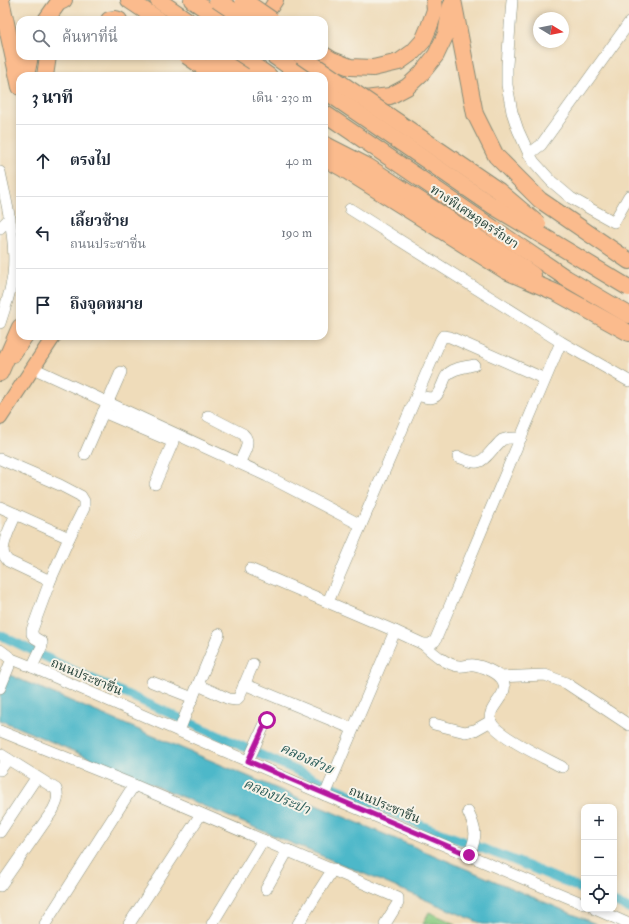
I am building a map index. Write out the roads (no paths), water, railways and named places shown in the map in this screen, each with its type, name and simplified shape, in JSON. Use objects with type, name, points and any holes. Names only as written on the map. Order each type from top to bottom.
[{"type":"highway","points":[[1,0],[17,72]]},
{"type":"highway","points":[[49,16],[58,3],[64,0]]},
{"type":"highway","points":[[129,0],[153,16]]},
{"type":"highway","points":[[158,0],[181,16]]},
{"type":"highway","points":[[192,0],[215,16]]},
{"type":"highway","points":[[217,0],[240,16]]},
{"type":"highway","points":[[243,0],[266,16]]},
{"type":"highway","points":[[328,58],[350,67],[373,68],[399,62],[413,52],[423,41],[435,10],[434,0]]},
{"type":"highway","points":[[328,104],[390,96],[407,87],[422,74],[436,54],[446,34],[452,0]]},
{"type":"highway","points":[[452,0],[476,114],[496,156],[540,200],[629,261]]},
{"type":"highway","points":[[27,72],[29,60]]},
{"type":"highway","points":[[46,72],[47,60]]},
{"type":"highway","points":[[193,60],[210,72]]},
{"type":"highway","points":[[219,60],[238,72]]},
{"type":"highway","points":[[245,60],[263,72]]},
{"type":"highway","points":[[280,60],[297,72]]},
{"type":"highway","points":[[308,60],[325,72]]},
{"type":"highway","points":[[328,74],[499,191],[580,257]]},
{"type":"highway","name":"ทางพิเศษอุดรรัถยา","points":[[328,93],[493,206],[580,257],[629,288]]},
{"type":"highway","name":"ทางพิเศษอุดรรัถยา","points":[[328,116],[566,278],[629,315]]},
{"type":"highway","points":[[328,146],[367,166],[512,260],[557,293]]},
{"type":"highway","points":[[328,160],[506,271],[557,293],[629,333]]},
{"type":"highway","points":[[0,373],[16,336]]},
{"type":"main road","points":[[248,16],[258,0]]},
{"type":"main road","points":[[266,16],[276,0]]},
{"type":"main road","points":[[208,72],[217,60]]},
{"type":"main road","points":[[228,72],[236,60]]},
{"type":"main road","points":[[0,373],[23,340]]},
{"type":"main road","points":[[0,418],[51,340]]},
{"type":"street","points":[[512,0],[507,85],[512,112],[529,154],[551,181],[571,198],[614,222],[629,196]]},
{"type":"street","points":[[529,154],[541,145],[558,123],[629,23]]},
{"type":"street","points":[[0,172],[10,218],[13,253],[13,274],[5,291],[0,323]]},
{"type":"street","points":[[350,209],[561,342],[629,381]]},
{"type":"street","points":[[0,228],[10,218]]},
{"type":"street","points":[[328,602],[441,338],[443,336],[450,337],[546,378]]},
{"type":"street","points":[[423,644],[430,644],[435,641],[561,342]]},
{"type":"street","points":[[417,395],[431,398],[435,397],[440,391],[448,373],[453,370],[474,365]]},
{"type":"street","points":[[33,368],[173,442],[155,484]]},
{"type":"street","points":[[85,454],[121,372]]},
{"type":"street","points":[[106,407],[239,463],[361,525]]},
{"type":"street","points":[[208,416],[246,437],[248,441],[247,445],[239,463]]},
{"type":"street","points":[[458,457],[477,463],[485,459],[502,440],[507,438],[521,438]]},
{"type":"street","points":[[0,459],[60,485],[81,496],[84,501],[84,508],[50,580],[32,630],[32,634],[35,638],[42,642],[42,646],[36,659]]},
{"type":"street","points":[[0,507],[69,538]]},
{"type":"street","points":[[16,514],[7,533],[3,548],[4,555],[8,561],[50,580]]},
{"type":"street","points":[[250,569],[423,644],[435,655],[450,663],[458,666],[473,665],[494,672],[504,682],[505,688],[490,715],[494,727],[499,732],[514,741],[562,767]]},
{"type":"street","points":[[328,788],[395,631]]},
{"type":"street","points":[[181,724],[219,634]]},
{"type":"street","name":"ถนนประชาชื่น","points":[[0,650],[12,658],[36,659],[251,755],[472,849],[581,903]]},
{"type":"street","points":[[0,688],[12,658]]},
{"type":"street","points":[[198,685],[229,699],[236,700],[239,697],[253,664]]},
{"type":"street","points":[[500,677],[545,675],[556,679],[566,683],[629,725]]},
{"type":"street","points":[[152,682],[193,698]]},
{"type":"street","points":[[244,684],[353,729]]},
{"type":"street","points":[[251,755],[267,720]]},
{"type":"street","points":[[434,724],[465,732],[475,730],[491,721]]},
{"type":"street","points":[[0,731],[134,785],[398,898],[398,903],[385,924]]},
{"type":"street","points":[[0,770],[4,756],[36,778],[56,789],[58,795],[57,802],[53,810],[2,879]]},
{"type":"street","points":[[0,832],[36,778]]},
{"type":"street","points":[[45,924],[134,785]]},
{"type":"street","points":[[468,812],[475,828],[472,849]]},
{"type":"street","points":[[129,924],[201,814]]},
{"type":"street","points":[[212,924],[263,840]]},
{"type":"street","points":[[266,889],[288,850]]},
{"type":"street","points":[[298,924],[333,869]]},
{"type":"street","points":[[602,912],[629,924]]},
{"type":"water","name":"คลองประปา","points":[[0,671],[596,924],[483,924],[0,720]]},
{"type":"waterway","name":"คลองส่วย","points":[[0,635],[62,665],[268,758],[428,828],[513,860],[581,889]]},
{"type":"waterway","name":"คลองส่วย","points":[[617,903],[629,909]]}]
